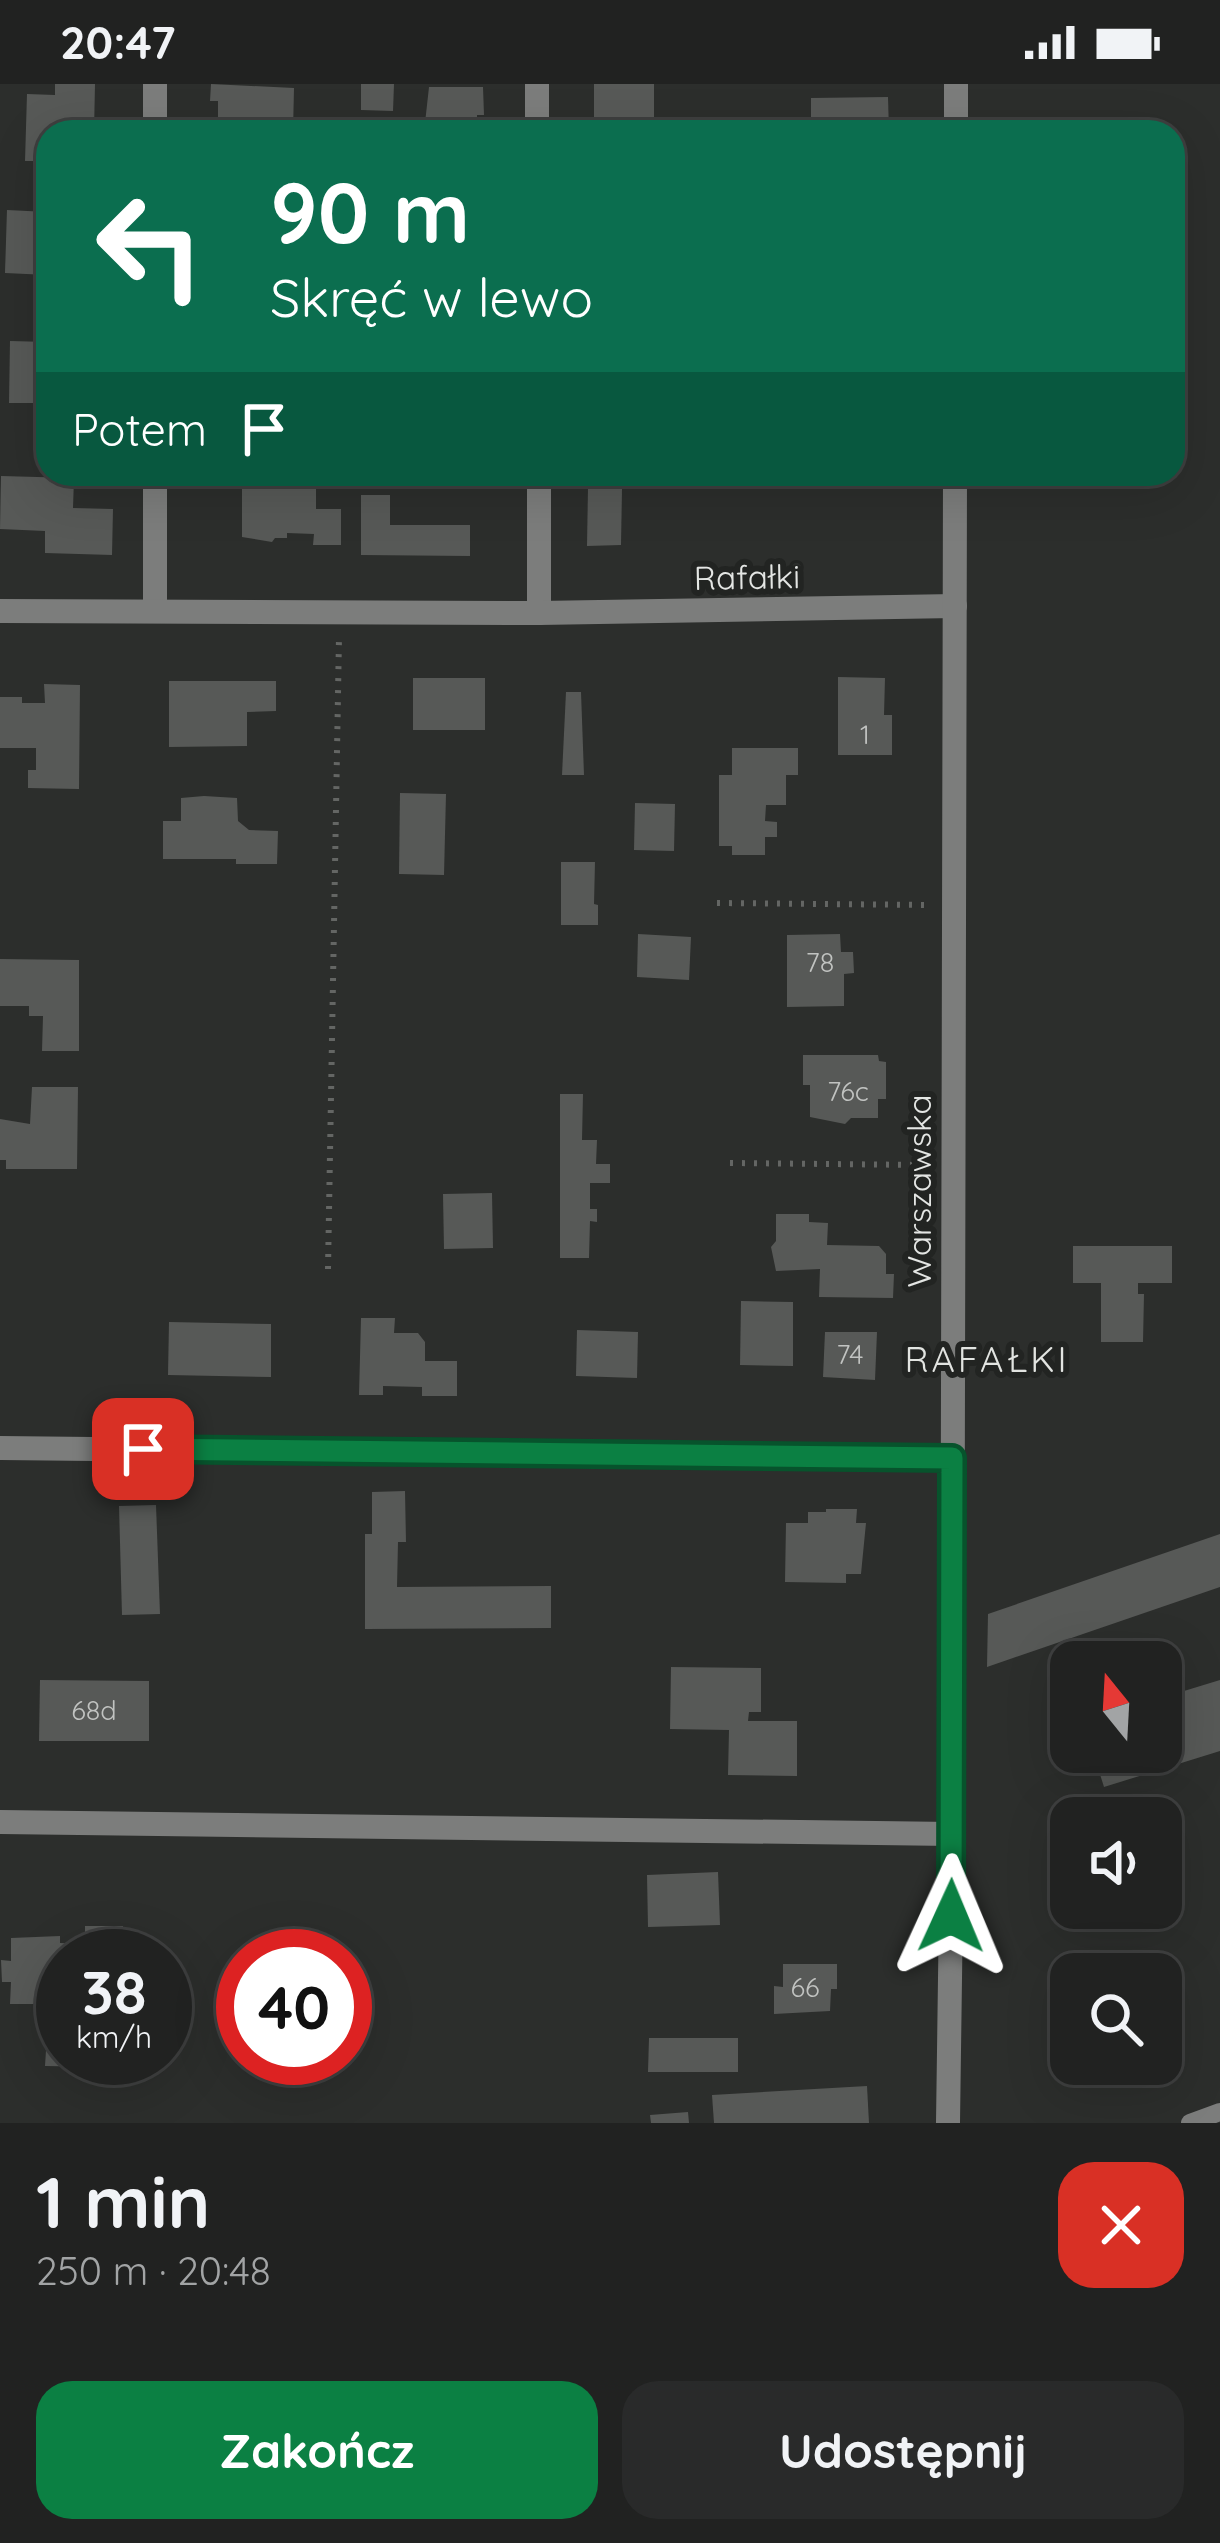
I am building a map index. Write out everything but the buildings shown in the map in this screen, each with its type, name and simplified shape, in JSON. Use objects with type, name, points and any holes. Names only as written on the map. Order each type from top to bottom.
[{"type":"street","points":[[154,84],[154,120]]},
{"type":"street","points":[[537,84],[537,120]]},
{"type":"street","points":[[956,84],[956,120]]},
{"type":"street","points":[[155,486],[155,610]]},
{"type":"street","points":[[539,486],[539,613]]},
{"type":"street","name":"Warszawska","points":[[948,2123],[956,486]]},
{"type":"street","name":"Rafałki","points":[[0,611],[539,613],[955,606]]},
{"type":"street","points":[[0,1448],[952,1458]]},
{"type":"street","points":[[0,1822],[952,1834]]},
{"type":"lane","points":[[1190,2123],[1220,2113]]},
{"type":"path","points":[[328,1269],[339,614]]},
{"type":"path","points":[[717,903],[952,906]]},
{"type":"path","points":[[730,1163],[952,1166]]},
{"type":"district","name":"RAFAŁKI","points":[[987,1359]]},
{"type":"route","points":[[143,1449],[952,1458],[951,1916]]}]
